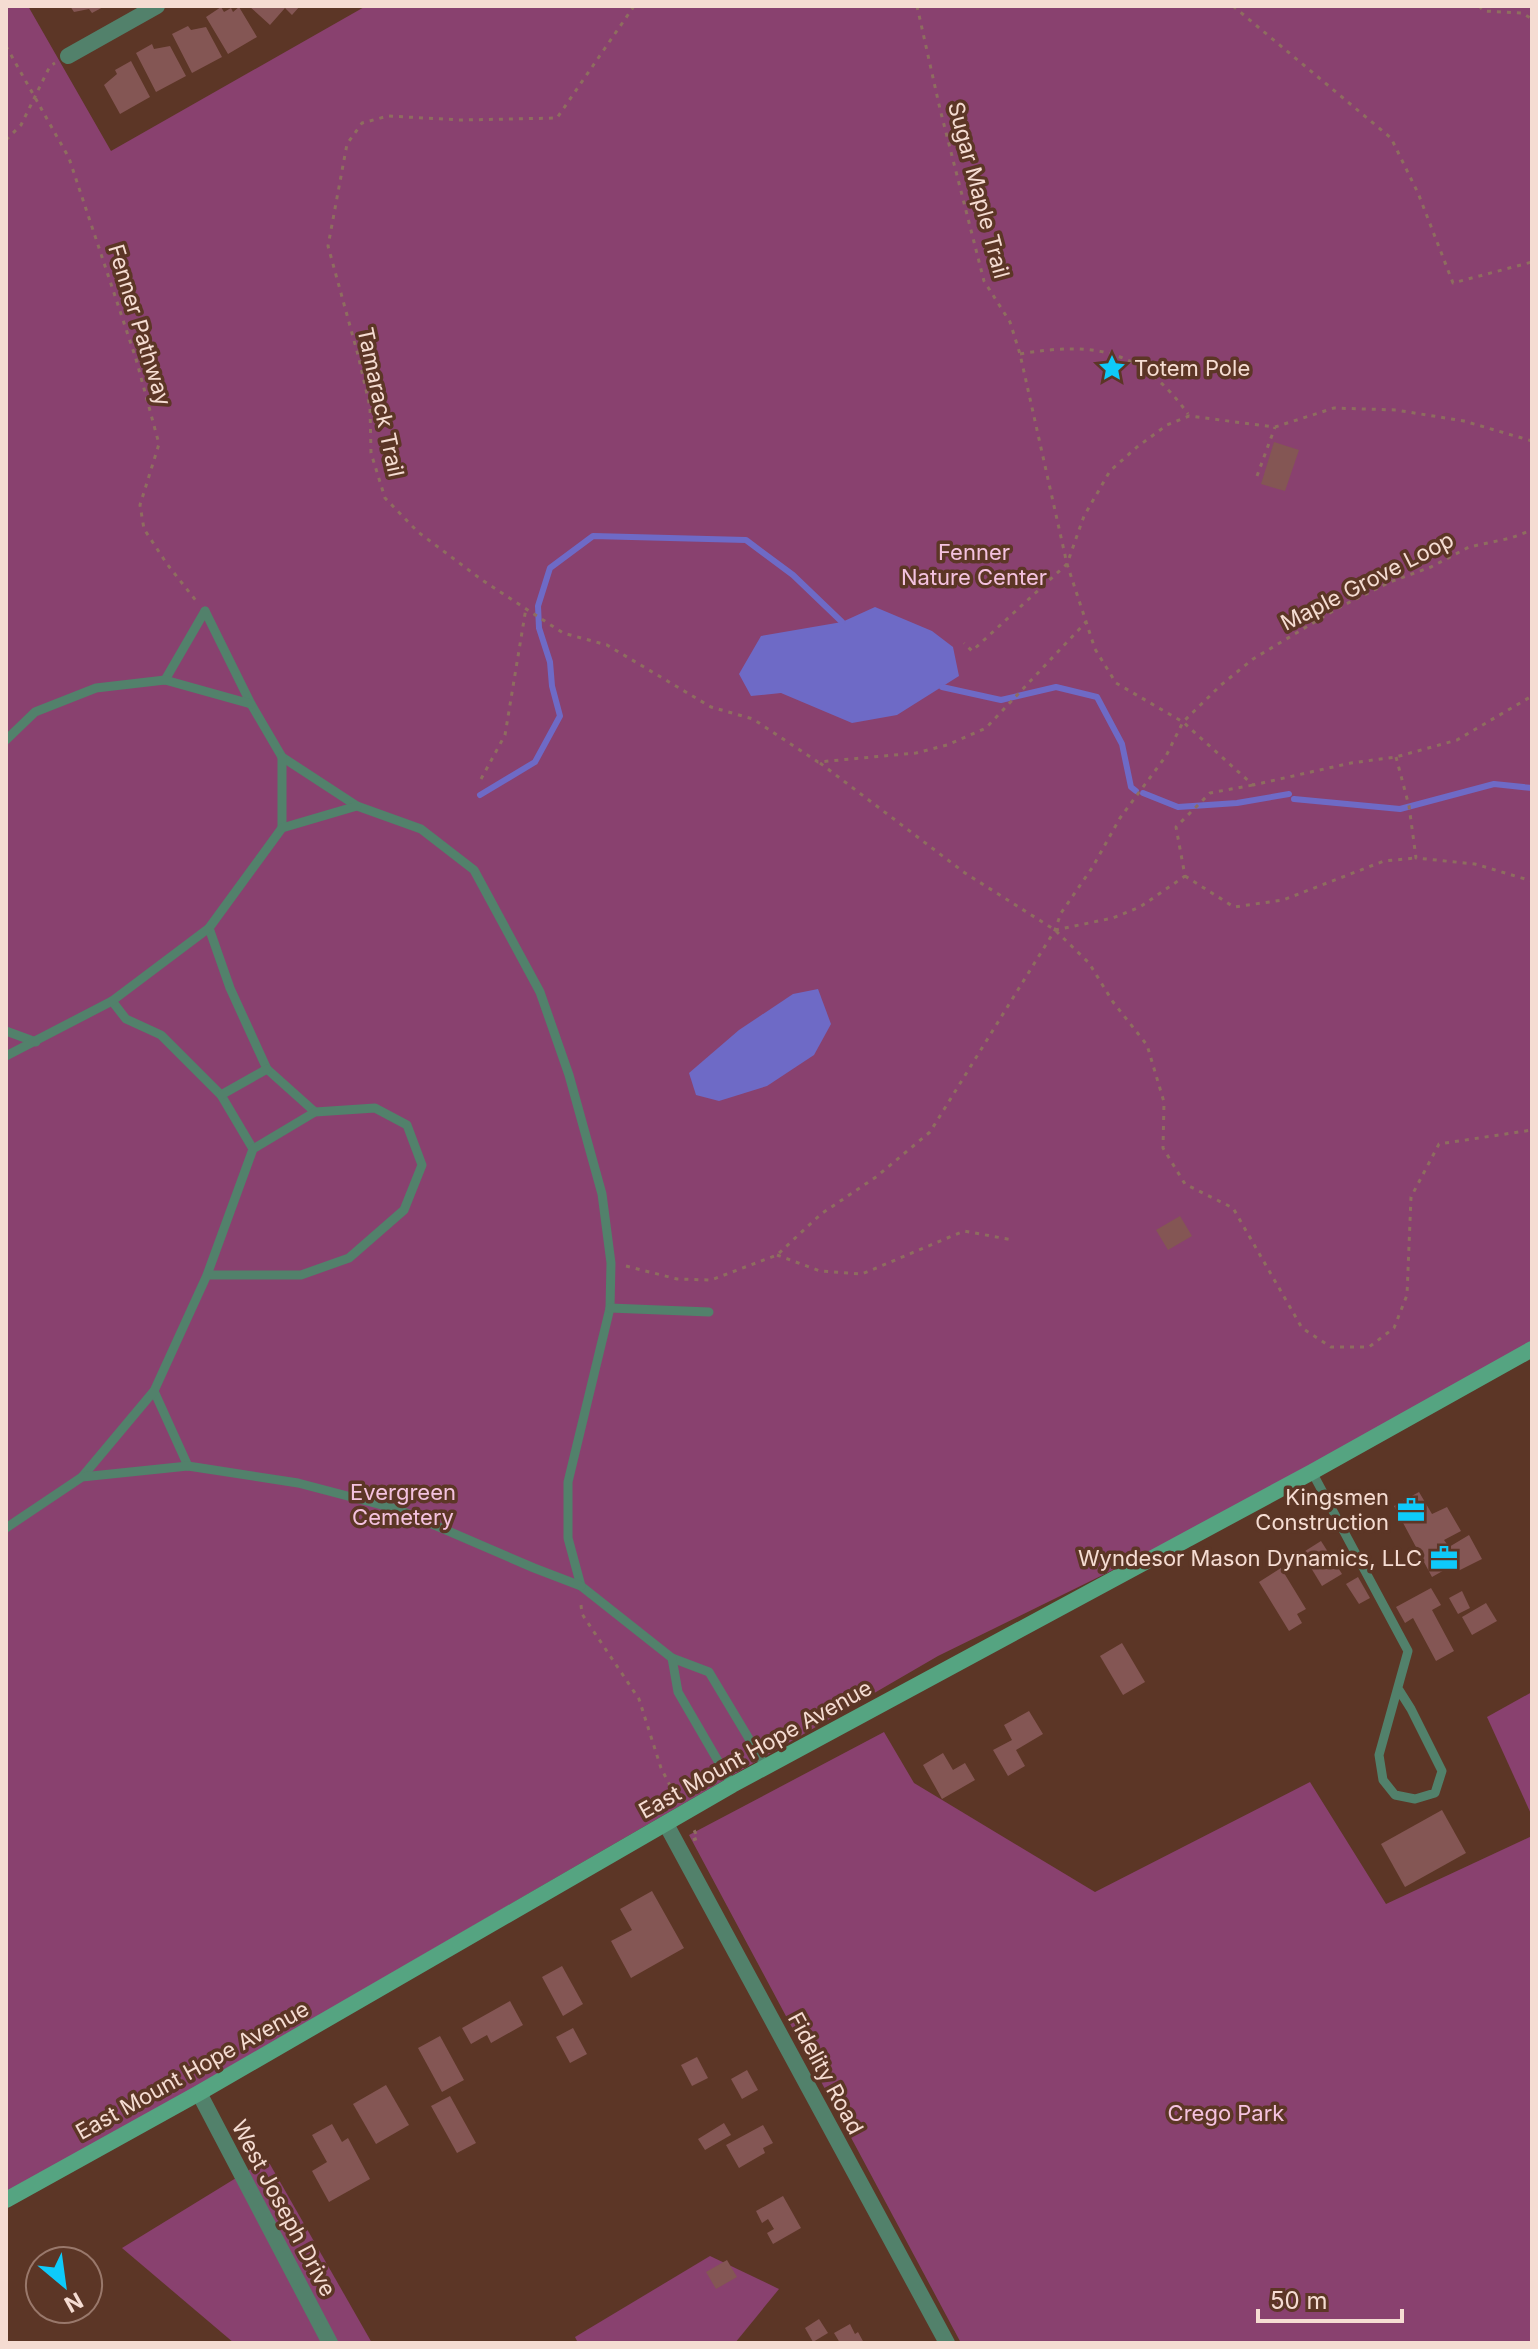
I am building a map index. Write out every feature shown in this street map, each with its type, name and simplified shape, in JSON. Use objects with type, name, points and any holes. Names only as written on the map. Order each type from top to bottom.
[{"type":"street","points":[[68,56],[157,6]]},
{"type":"street","name":"East Mount Hope Avenue","points":[[6,2200],[199,2093],[732,1785],[1312,1472],[1532,1349]]},
{"type":"street","name":"Fidelity Road","points":[[666,1824],[947,2343]]},
{"type":"street","name":"West Joseph Drive","points":[[199,2093],[330,2343]]},
{"type":"lane","points":[[165,680],[205,611]]},
{"type":"lane","points":[[205,611],[251,704],[282,757],[357,806],[421,829],[474,870],[540,992],[564,1061],[602,1194],[611,1263],[610,1308],[568,1482],[568,1538],[581,1586]]},
{"type":"lane","points":[[6,740],[35,712],[96,688],[165,680],[251,704]]},
{"type":"lane","points":[[6,1056],[112,1001],[209,928],[282,828],[282,757]]},
{"type":"lane","points":[[282,828],[357,806]]},
{"type":"lane","points":[[209,928],[230,988],[267,1069],[315,1112]]},
{"type":"lane","points":[[112,1001],[126,1019],[161,1035],[221,1095],[253,1149]]},
{"type":"lane","points":[[6,1031],[36,1042]]},
{"type":"lane","points":[[221,1095],[267,1069]]},
{"type":"lane","points":[[6,1528],[82,1477],[154,1391],[207,1275],[253,1149],[315,1112],[375,1108],[407,1125],[422,1165],[404,1210],[349,1258],[301,1275],[207,1275]]},
{"type":"lane","points":[[610,1308],[709,1312]]},
{"type":"lane","points":[[154,1391],[188,1466]]},
{"type":"lane","points":[[82,1477],[188,1466],[298,1483],[397,1509],[581,1586],[672,1658],[709,1672],[766,1767]]},
{"type":"lane","points":[[1312,1472],[1408,1651],[1379,1755],[1383,1780],[1395,1795],[1415,1799],[1435,1793],[1442,1771],[1399,1690]]},
{"type":"lane","points":[[672,1658],[678,1692],[732,1785]]},
{"type":"path","name":"Tamarack Trail","points":[[634,6],[557,118],[461,120],[388,116],[362,123],[347,144],[328,246],[370,407],[371,453],[385,498],[418,532],[482,580],[563,633],[607,645],[711,707],[753,719],[818,762],[965,873],[1055,930],[1089,963],[1113,1002],[1147,1045],[1164,1102],[1163,1148],[1185,1184],[1233,1208],[1302,1328],[1331,1347],[1369,1347],[1394,1328],[1407,1295],[1411,1197],[1439,1144],[1532,1130]]},
{"type":"path","name":"Sugar Maple Trail","points":[[917,6],[984,281],[1010,322],[1020,354],[1067,564]]},
{"type":"path","points":[[1233,6],[1391,138],[1418,193],[1453,283],[1532,262]]},
{"type":"path","points":[[1479,6],[1484,11],[1522,13],[1532,19]]},
{"type":"path","name":"Fenner Pathway","points":[[6,46],[69,158],[136,359],[159,444],[140,505],[144,529],[167,564],[205,611]]},
{"type":"path","points":[[6,140],[21,125],[50,66],[68,56]]},
{"type":"path","points":[[1020,354],[1053,348],[1087,349],[1129,359],[1169,392],[1189,416]]},
{"type":"path","points":[[964,643],[972,651],[1067,564],[1084,516],[1110,471],[1167,425],[1189,416],[1275,427],[1334,408],[1396,410],[1464,421],[1532,441]]},
{"type":"path","points":[[1257,476],[1275,427]]},
{"type":"path","name":"Maple Grove Loop","points":[[1183,722],[1253,659],[1338,608],[1469,547],[1532,530]]},
{"type":"path","points":[[1067,564],[1095,649],[1116,683],[1183,722],[1253,785]]},
{"type":"path","points":[[481,779],[505,735],[526,608]]},
{"type":"path","points":[[818,762],[916,753],[947,745],[986,728],[1086,622]]},
{"type":"path","points":[[1532,696],[1457,740],[1396,757],[1351,763],[1210,793],[1176,827],[1185,876],[1234,907],[1283,900],[1384,861],[1416,858],[1475,864],[1532,881]]},
{"type":"path","points":[[611,1263],[677,1279],[711,1280],[777,1255],[821,1214],[876,1177],[930,1132],[1055,930],[1061,913],[1092,868],[1120,818],[1166,756],[1183,722]]},
{"type":"path","points":[[1396,757],[1409,806],[1416,858]]},
{"type":"path","points":[[1055,930],[1113,918],[1140,907],[1185,876]]},
{"type":"path","points":[[777,1255],[820,1271],[862,1274],[964,1231],[1013,1240]]},
{"type":"path","points":[[581,1586],[582,1614],[639,1699],[656,1755],[676,1796]]},
{"type":"green space","name":"Fenner Nature Center","points":[[6,6],[28,6],[111,151],[366,6],[1532,6],[1532,1348],[1312,1472],[938,1656],[6,2197]]},
{"type":"green space","points":[[1532,1692],[1532,1816],[1487,1717]]},
{"type":"green space","name":"Crego Park","points":[[884,1732],[914,1783],[1095,1892],[1310,1782],[1386,1904],[1532,1836],[1532,2343],[961,2343],[689,1835]]},
{"type":"green space","points":[[267,2159],[372,2343],[234,2343],[122,2248]]},
{"type":"green space","points":[[710,2256],[779,2289],[735,2343],[578,2343],[575,2337]]},
{"type":"shaded area","points":[[875,607],[932,631],[953,647],[959,676],[897,715],[852,723],[781,693],[751,696],[739,674],[761,636],[842,622]]},
{"type":"shaded area","points":[[818,989],[831,1024],[814,1055],[767,1086],[719,1101],[696,1095],[689,1073],[739,1030],[793,994]]},
{"type":"building","points":[[70,6],[105,6],[92,13],[89,9],[74,12]]},
{"type":"building","points":[[249,6],[300,6],[292,15],[285,8],[270,25]]},
{"type":"building","points":[[221,7],[224,12],[231,8],[233,12],[239,7],[257,37],[228,54],[206,17]]},
{"type":"building","points":[[188,26],[191,30],[206,27],[222,57],[192,73],[172,34]]},
{"type":"building","points":[[152,44],[154,49],[170,46],[186,76],[156,92],[136,53]]},
{"type":"building","points":[[131,61],[150,97],[120,114],[104,85],[117,74],[115,70]]},
{"type":"building","points":[[1274,442],[1299,450],[1285,491],[1261,484]]},
{"type":"building","points":[[1180,1216],[1192,1236],[1168,1250],[1156,1230]]},
{"type":"building","points":[[1419,1492],[1432,1514],[1447,1507],[1461,1531],[1444,1540],[1449,1547],[1469,1535],[1482,1559],[1458,1571],[1455,1564],[1432,1577],[1394,1506]]},
{"type":"building","points":[[1321,1541],[1342,1574],[1322,1586],[1302,1553]]},
{"type":"building","points":[[1281,1568],[1306,1609],[1297,1614],[1302,1623],[1289,1631],[1259,1582]]},
{"type":"building","points":[[1358,1577],[1370,1598],[1359,1604],[1346,1584]]},
{"type":"building","points":[[1431,1588],[1441,1605],[1432,1610],[1454,1651],[1436,1661],[1413,1618],[1405,1623],[1396,1607]]},
{"type":"building","points":[[1462,1591],[1470,1608],[1458,1614],[1449,1598]]},
{"type":"building","points":[[1486,1603],[1497,1621],[1472,1635],[1462,1617]]},
{"type":"building","points":[[1122,1643],[1145,1682],[1123,1695],[1100,1656]]},
{"type":"building","points":[[1029,1711],[1043,1734],[1016,1750],[1025,1766],[1008,1776],[993,1750],[1012,1740],[1004,1725]]},
{"type":"building","points":[[943,1753],[953,1770],[965,1763],[975,1780],[942,1799],[923,1765]]},
{"type":"building","points":[[1442,1810],[1466,1853],[1405,1887],[1381,1844]]},
{"type":"building","points":[[652,1891],[684,1948],[631,1978],[611,1941],[632,1930],[620,1909]]},
{"type":"building","points":[[562,1966],[583,2004],[563,2016],[542,1977]]},
{"type":"building","points":[[510,2001],[523,2025],[491,2043],[487,2035],[471,2044],[462,2028]]},
{"type":"building","points":[[573,2028],[587,2054],[570,2063],[556,2037]]},
{"type":"building","points":[[440,2036],[464,2080],[442,2092],[418,2048]]},
{"type":"building","points":[[697,2057],[708,2078],[692,2086],[681,2065]]},
{"type":"building","points":[[747,2070],[758,2090],[742,2099],[731,2079]]},
{"type":"building","points":[[386,2085],[409,2125],[376,2144],[353,2104]]},
{"type":"building","points":[[450,2096],[476,2143],[457,2153],[431,2106]]},
{"type":"building","points":[[724,2123],[731,2135],[705,2150],[698,2139]]},
{"type":"building","points":[[332,2124],[342,2142],[348,2138],[370,2179],[329,2202],[312,2171],[327,2162],[312,2135]]},
{"type":"building","points":[[763,2125],[773,2143],[763,2148],[765,2153],[739,2168],[726,2145]]},
{"type":"building","points":[[783,2196],[801,2228],[773,2244],[767,2233],[774,2229],[768,2219],[762,2223],[756,2211]]},
{"type":"building","points":[[727,2260],[737,2277],[716,2289],[706,2272]]},
{"type":"building","points":[[819,2319],[828,2333],[813,2342],[805,2328]]},
{"type":"building","points":[[850,2324],[864,2343],[840,2343],[834,2333]]},
{"type":"waterway","points":[[480,795],[535,762],[560,716],[552,686],[550,662],[539,628],[538,606],[550,568],[593,536],[746,540],[793,575],[842,622]]},
{"type":"waterway","points":[[942,687],[1001,700],[1056,687],[1097,697],[1122,744],[1131,787],[1136,791]]},
{"type":"waterway","points":[[1294,799],[1400,809],[1494,784],[1532,788]]},
{"type":"waterway","points":[[1143,793],[1178,807],[1237,803],[1289,794]]},
{"type":"place","name":"Totem Pole","points":[[1112,368]]},
{"type":"place","name":"Kingsmen Construction","points":[[1411,1510]]},
{"type":"place","name":"Wyndesor Mason Dynamics, LLC","points":[[1444,1558]]},
{"type":"park label","name":"Evergreen Cemetery","points":[[403,1504]]}]
